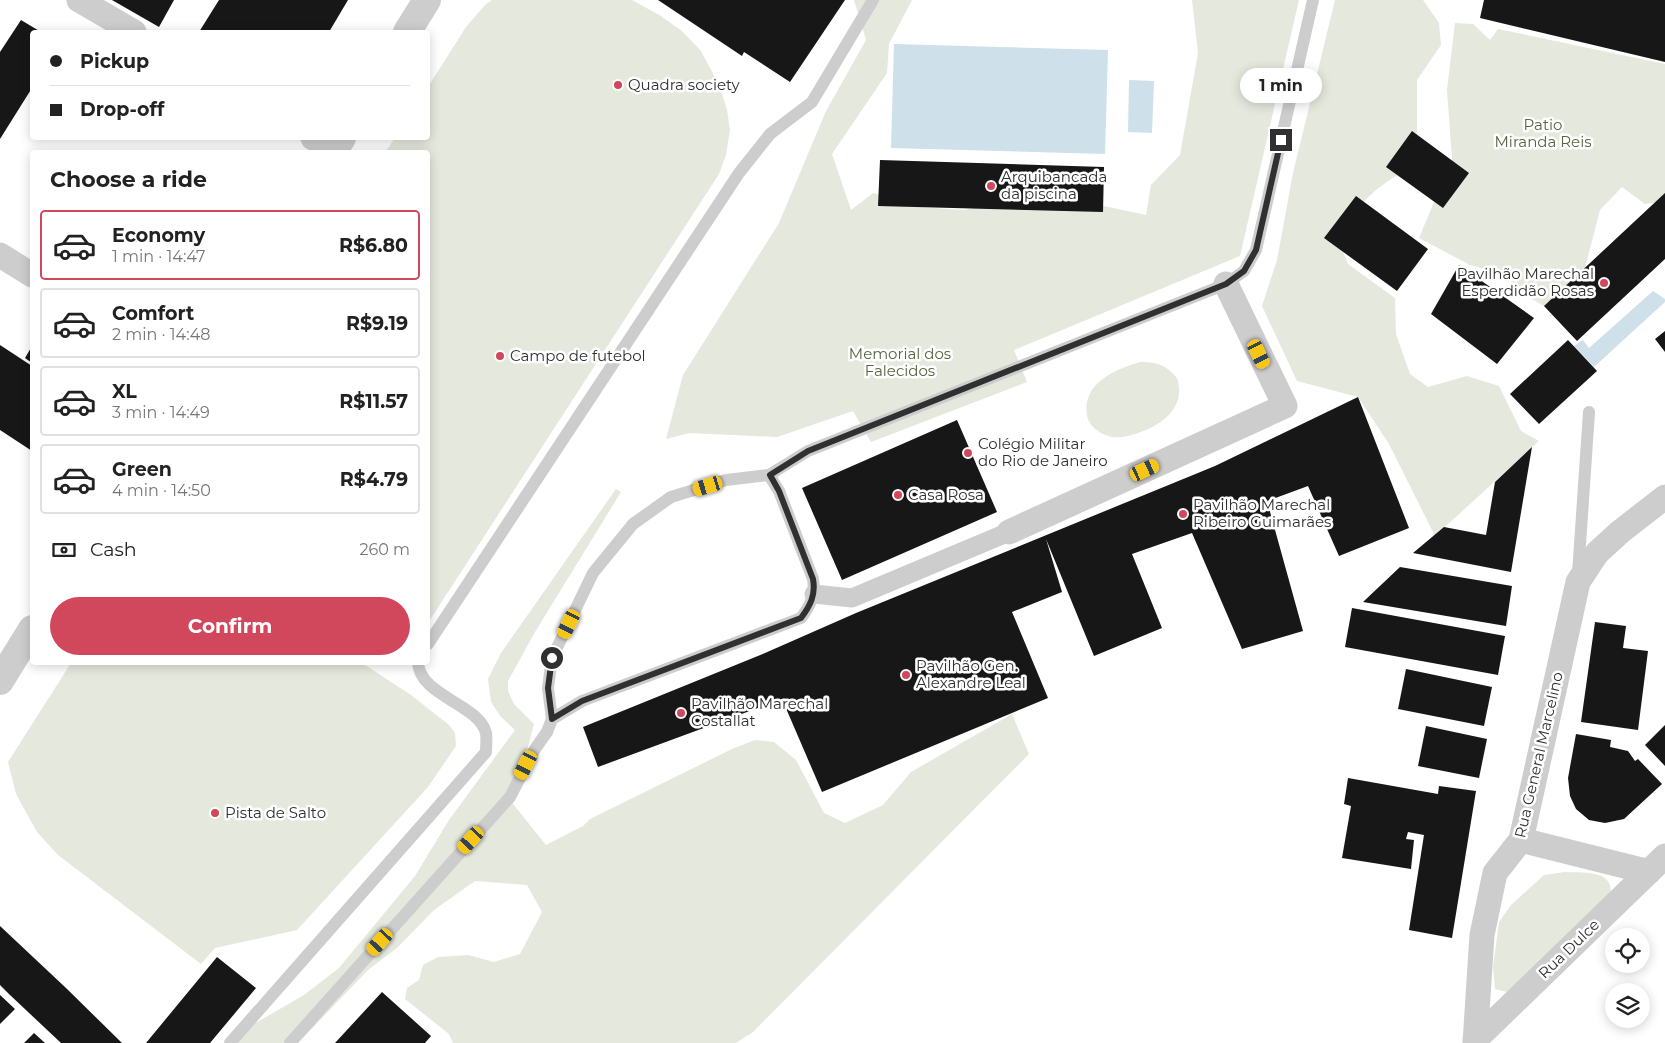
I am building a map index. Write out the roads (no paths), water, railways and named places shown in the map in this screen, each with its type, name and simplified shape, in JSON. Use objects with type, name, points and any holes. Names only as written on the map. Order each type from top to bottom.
[{"type":"street","points":[[79,0],[131,30]]},
{"type":"street","points":[[408,30],[427,0]]},
{"type":"street","points":[[0,255],[30,274]]},
{"type":"street","points":[[814,594],[852,598],[1009,532],[1285,406],[1226,284]]},
{"type":"street","name":"Rua General Marcelino","points":[[1475,1041],[1482,935],[1495,873],[1521,840],[1578,582],[1596,553],[1665,497]]},
{"type":"street","points":[[0,681],[30,632]]},
{"type":"street","points":[[1521,840],[1657,864]]},
{"type":"street","name":"Rua Dulce","points":[[1475,1041],[1657,864]]},
{"type":"lane","points":[[430,641],[739,173],[770,134],[812,102],[873,0]]},
{"type":"lane","points":[[290,1043],[510,797],[535,749],[547,732],[552,719],[548,688],[552,658],[593,573],[633,524],[671,497],[726,480],[770,475],[808,451],[1226,284],[1244,271],[1256,250],[1313,0]]},
{"type":"lane","points":[[1578,582],[1589,412]]},
{"type":"lane","points":[[552,719],[582,701],[801,618],[809,608],[814,594],[814,584],[779,491],[770,475]]},
{"type":"lane","points":[[230,1043],[486,752],[486,733],[480,721],[427,683],[418,672],[418,665]]},
{"type":"place","name":"Quadra society","points":[[618,85]]},
{"type":"place","name":"Arquibancada da piscina","points":[[991,186]]},
{"type":"place","name":"Pavilhão Marechal Esperdidão Rosas","points":[[1604,283]]},
{"type":"place","name":"Campo de futebol","points":[[500,356]]},
{"type":"place","name":"Colégio Militar do Rio de Janeiro","points":[[968,453]]},
{"type":"place","name":"Casa Rosa","points":[[898,495]]},
{"type":"place","name":"Pavilhão Marechal Ribeiro Guimarães","points":[[1183,514]]},
{"type":"place","name":"Pavilhão Gen. Alexandre Leal","points":[[906,675]]},
{"type":"place","name":"Pavilhão Marechal Costallat","points":[[681,713]]},
{"type":"place","name":"Pista de Salto","points":[[215,813]]},
{"type":"park label","name":"Patio Miranda Reis","points":[[1543,134]]},
{"type":"park label","name":"Memorial dos Falecidos","points":[[900,362]]}]
